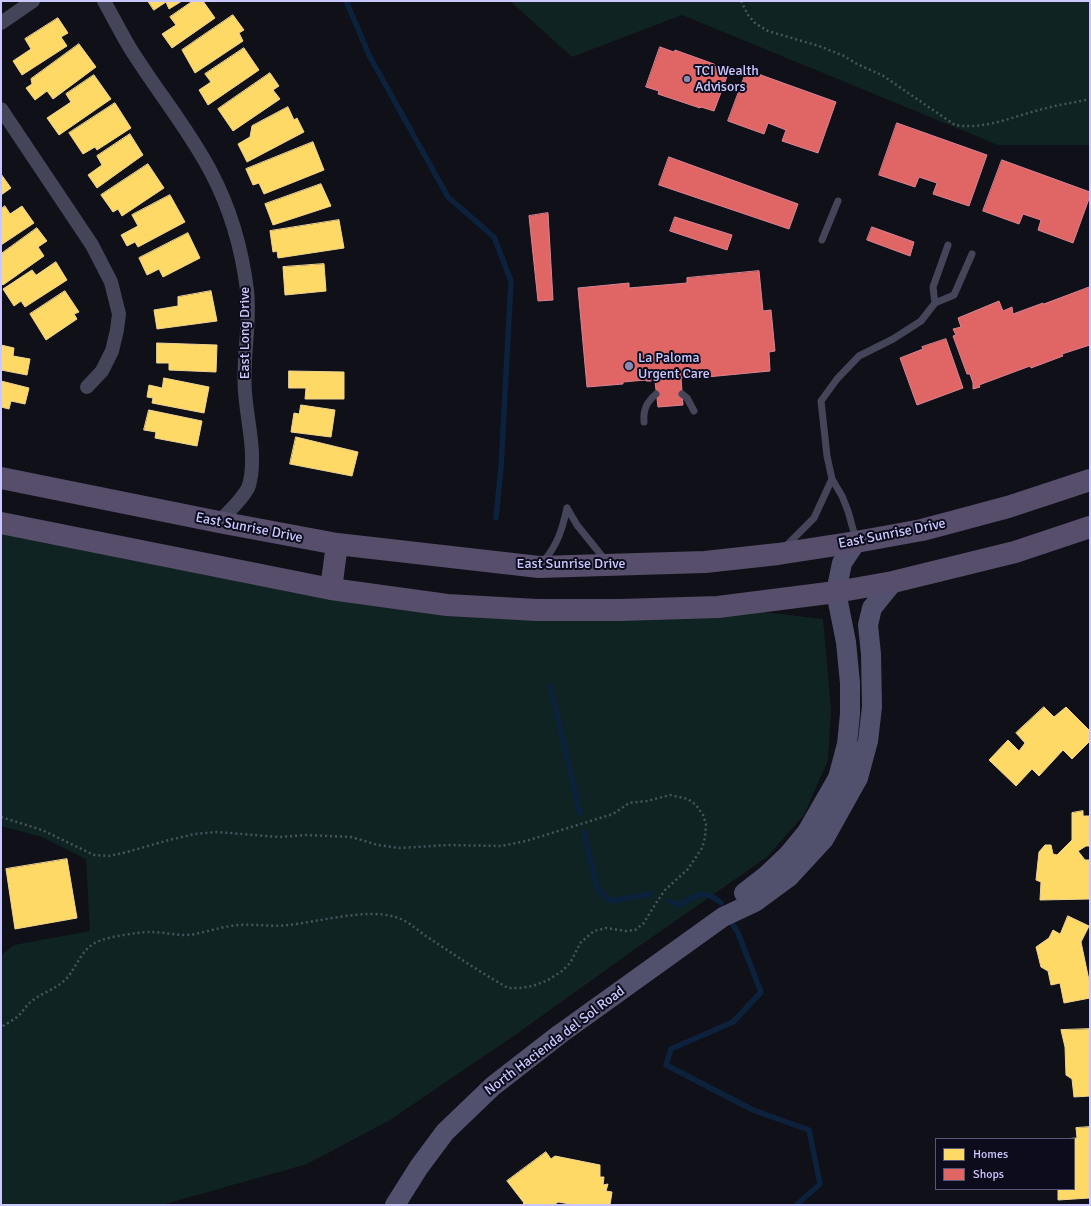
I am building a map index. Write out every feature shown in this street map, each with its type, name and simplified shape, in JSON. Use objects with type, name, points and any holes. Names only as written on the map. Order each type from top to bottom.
[{"type":"main road","name":"East Sunrise Drive","points":[[1,478],[337,544],[539,566],[705,562],[778,554],[856,542],[922,530],[1008,507],[1090,480]]},
{"type":"main road","points":[[1,523],[331,589],[447,605],[537,610],[613,610],[718,607],[836,592],[893,582],[1015,552],[1090,528]]},
{"type":"main road","points":[[331,589],[337,544]]},
{"type":"street","points":[[1,23],[33,1]]},
{"type":"street","name":"East Long Drive","points":[[104,1],[130,48],[211,172],[221,192],[233,225],[247,291],[244,372],[245,393],[252,446],[252,466],[249,486],[240,499],[219,522]]},
{"type":"street","points":[[1,109],[92,245],[111,282],[118,314],[117,330],[112,351],[102,371],[87,387]]},
{"type":"street","name":"North Hacienda del Sol Road","points":[[723,917],[742,894],[766,876],[788,855],[802,838],[838,778],[848,744],[850,699],[846,642],[836,592],[842,563],[856,542]]},
{"type":"street","name":"North Hacienda del Sol Road","points":[[395,1205],[419,1166],[445,1132],[493,1086],[560,1034],[723,917],[755,902],[789,877],[824,839],[858,778],[868,742],[872,707],[871,654],[868,625],[872,608],[893,582]]},
{"type":"lane","points":[[822,240],[838,202]]},
{"type":"lane","points":[[935,303],[933,287],[948,245]]},
{"type":"lane","points":[[856,542],[842,496],[832,480],[827,456],[821,401],[837,379],[859,356],[893,339],[921,322],[935,303],[954,295],[972,254]]},
{"type":"lane","points":[[644,422],[643,413],[646,405],[650,398],[656,394]]},
{"type":"lane","points":[[682,394],[692,404],[694,411]]},
{"type":"lane","points":[[778,554],[814,518],[832,480]]},
{"type":"lane","points":[[539,566],[553,550],[563,527],[567,508],[577,525],[609,565]]},
{"type":"path","points":[[741,1],[748,15],[756,24],[768,31],[819,46],[844,56],[857,64],[882,75],[955,125],[967,127],[981,126],[1041,109],[1090,99]]},
{"type":"path","points":[[1,817],[42,830],[94,855],[109,856],[195,834],[217,832],[279,837],[306,835],[351,837],[378,845],[400,848],[455,845],[500,846],[526,841],[613,814],[629,803],[647,801],[670,795],[688,799],[696,804],[703,815],[706,824],[705,838],[702,848],[688,868],[669,886],[658,900],[643,924],[635,930],[626,932],[606,928],[594,930],[580,942],[570,963],[562,971],[548,980],[533,986],[508,988],[426,936],[406,921],[384,914],[363,914],[282,926],[270,927],[238,925],[195,934],[181,935],[149,932],[100,940],[90,945],[81,954],[67,977],[58,986],[34,999],[17,1017],[1,1027]]},
{"type":"green space","points":[[510,1],[1090,1],[1090,147],[1088,145],[998,145],[682,15],[572,57]]},
{"type":"green space","points":[[1,523],[447,605],[718,607],[823,619],[831,709],[828,760],[804,815],[767,857],[518,1033],[390,1120],[307,1164],[162,1205],[1,1205],[1,955],[14,945],[90,931],[86,859],[42,837],[1,826]]},
{"type":"building: Homes","points":[[148,1],[182,1],[169,9],[166,2],[154,10]]},
{"type":"building: Homes","points":[[193,1],[203,1],[215,18],[172,48],[162,34],[176,25],[170,17]]},
{"type":"building: Homes","points":[[233,15],[244,30],[239,33],[243,41],[195,73],[182,50]]},
{"type":"building: Homes","points":[[58,18],[68,33],[61,37],[67,46],[22,75],[13,61],[31,49],[25,39]]},
{"type":"building: Homes","points":[[79,44],[96,67],[53,99],[47,91],[35,100],[26,88],[32,84],[31,79]]},
{"type":"building: Homes","points":[[244,48],[259,70],[208,105],[199,90],[211,82],[205,74]]},
{"type":"building: Homes","points":[[270,73],[279,86],[273,90],[280,99],[233,131],[218,109]]},
{"type":"building: Homes","points":[[94,75],[111,99],[59,135],[47,118],[71,102],[66,94]]},
{"type":"building: Homes","points":[[115,103],[131,128],[97,150],[95,147],[83,154],[69,133]]},
{"type":"building: Homes","points":[[288,107],[294,120],[297,118],[304,132],[247,162],[238,144],[250,137],[252,126]]},
{"type":"building: Homes","points":[[130,134],[143,155],[97,188],[88,175],[102,165],[97,156]]},
{"type":"building: Homes","points":[[313,142],[324,170],[264,194],[259,183],[253,185],[246,169]]},
{"type":"building: Homes","points":[[148,164],[164,188],[122,216],[118,209],[113,212],[101,195]]},
{"type":"building: Homes","points":[[1,174],[11,188],[1,195]]},
{"type":"building: Homes","points":[[321,184],[331,206],[273,225],[265,204]]},
{"type":"building: Homes","points":[[170,195],[185,222],[138,247],[135,242],[127,246],[121,235],[138,226],[132,215]]},
{"type":"building: Homes","points":[[5,206],[10,214],[22,206],[34,223],[1,245],[1,209]]},
{"type":"building: Homes","points":[[339,220],[344,248],[278,258],[277,251],[273,252],[270,231]]},
{"type":"building: Homes","points":[[37,228],[47,241],[38,247],[44,256],[3,285],[1,283],[1,254]]},
{"type":"building: Homes","points":[[188,233],[200,258],[163,277],[159,269],[147,275],[139,258]]},
{"type":"building: Homes","points":[[56,262],[67,280],[25,307],[21,301],[14,306],[3,289],[32,270],[36,275]]},
{"type":"building: Homes","points":[[324,264],[326,291],[285,295],[283,267]]},
{"type":"building: Homes","points":[[65,291],[79,312],[74,314],[77,319],[46,340],[30,314]]},
{"type":"building: Homes","points":[[211,291],[217,321],[157,329],[154,310],[178,306],[178,297]]},
{"type":"building: Homes","points":[[157,343],[217,345],[216,372],[169,370],[169,363],[157,363]]},
{"type":"building: Homes","points":[[1,345],[14,348],[13,356],[30,359],[27,375],[1,370]]},
{"type":"building: Homes","points":[[289,371],[344,372],[344,399],[305,399],[306,388],[289,388]]},
{"type":"building: Homes","points":[[164,378],[209,387],[204,413],[152,403],[153,398],[147,397],[149,385],[162,388]]},
{"type":"building: Homes","points":[[1,381],[29,388],[25,404],[11,401],[9,409],[1,407]]},
{"type":"building: Homes","points":[[301,405],[335,410],[331,437],[291,432],[294,413],[299,414]]},
{"type":"building: Homes","points":[[149,410],[202,421],[197,446],[155,438],[156,432],[144,430]]},
{"type":"building: Homes","points":[[296,437],[358,452],[352,476],[290,464]]},
{"type":"building: Homes","points":[[1044,707],[1054,717],[1066,707],[1090,731],[1090,741],[1072,759],[1063,750],[1039,776],[1032,769],[1016,786],[989,760],[1008,740],[1019,751],[1025,743],[1016,733]]},
{"type":"building: Homes","points":[[1083,811],[1083,816],[1090,816],[1090,846],[1086,846],[1078,851],[1085,860],[1090,860],[1090,899],[1040,900],[1041,882],[1036,880],[1039,852],[1045,845],[1051,845],[1053,854],[1057,855],[1072,840],[1072,813]]},
{"type":"building: Homes","points":[[67,859],[77,918],[15,929],[6,869]]},
{"type":"building: Homes","points":[[1068,916],[1089,926],[1081,942],[1090,985],[1090,998],[1064,1003],[1060,983],[1051,985],[1048,971],[1041,967],[1036,947],[1049,938],[1053,930],[1060,934]]},
{"type":"building: Homes","points":[[1090,1029],[1090,1096],[1074,1097],[1072,1079],[1066,1075],[1065,1047],[1061,1030]]},
{"type":"building: Homes","points":[[1090,1127],[1090,1198],[1058,1200],[1058,1190],[1075,1190],[1076,1128]]},
{"type":"building: Homes","points":[[546,1152],[551,1159],[555,1156],[600,1165],[600,1177],[604,1177],[603,1185],[608,1184],[606,1191],[612,1192],[610,1205],[570,1205],[558,1202],[554,1205],[522,1205],[524,1203],[507,1181]]},
{"type":"building: Shops","name":"TCI Wealth Advisors","points":[[660,47],[674,52],[675,50],[729,71],[714,111],[658,94],[659,91],[646,87]]},
{"type":"building: Shops","points":[[747,70],[836,102],[818,153],[782,141],[786,130],[768,123],[764,134],[728,121]]},
{"type":"building: Shops","points":[[897,123],[987,155],[969,206],[933,194],[937,183],[919,177],[915,187],[879,175]]},
{"type":"building: Shops","points":[[669,157],[798,204],[789,229],[659,185]]},
{"type":"building: Shops","points":[[1002,160],[1090,192],[1090,196],[1073,243],[1038,230],[1041,220],[1023,214],[1019,224],[983,211]]},
{"type":"building: Shops","points":[[548,213],[553,300],[538,301],[529,216]]},
{"type":"building: Shops","points":[[675,217],[732,235],[727,250],[670,231]]},
{"type":"building: Shops","points":[[872,227],[914,242],[910,256],[867,240]]},
{"type":"building: Shops","points":[[759,271],[763,311],[771,310],[775,351],[769,352],[770,371],[707,377],[706,371],[687,373],[688,377],[681,378],[683,405],[658,407],[655,381],[646,380],[623,382],[623,384],[587,387],[578,288],[629,283],[629,288],[687,283],[687,278]]},
{"type":"building: Shops","points":[[1090,287],[1090,345],[1062,354],[1063,356],[1031,368],[1030,366],[979,385],[980,387],[973,389],[970,374],[967,374],[953,336],[956,335],[953,329],[961,327],[958,318],[999,301],[1003,311],[1012,307],[1013,314]]},
{"type":"building: Shops","points":[[946,339],[963,388],[917,405],[900,358],[923,349],[922,347]]},
{"type":"waterway","points":[[346,1],[370,57],[448,197],[494,237],[511,281],[501,467],[496,518]]},
{"type":"waterway","points":[[550,685],[580,813]]},
{"type":"waterway","points":[[584,832],[597,888],[610,901],[650,894]]},
{"type":"waterway","points":[[670,901],[679,905],[695,896],[705,894],[715,898],[721,903]]},
{"type":"waterway","points":[[732,923],[738,933],[761,992],[733,1022],[671,1049],[666,1065],[753,1110],[809,1130],[820,1184],[796,1205]]},
{"type":"place","name":"TCI Wealth Advisors","points":[[687,79]]},
{"type":"place","name":"La Paloma Urgent Care","points":[[629,366]]}]
